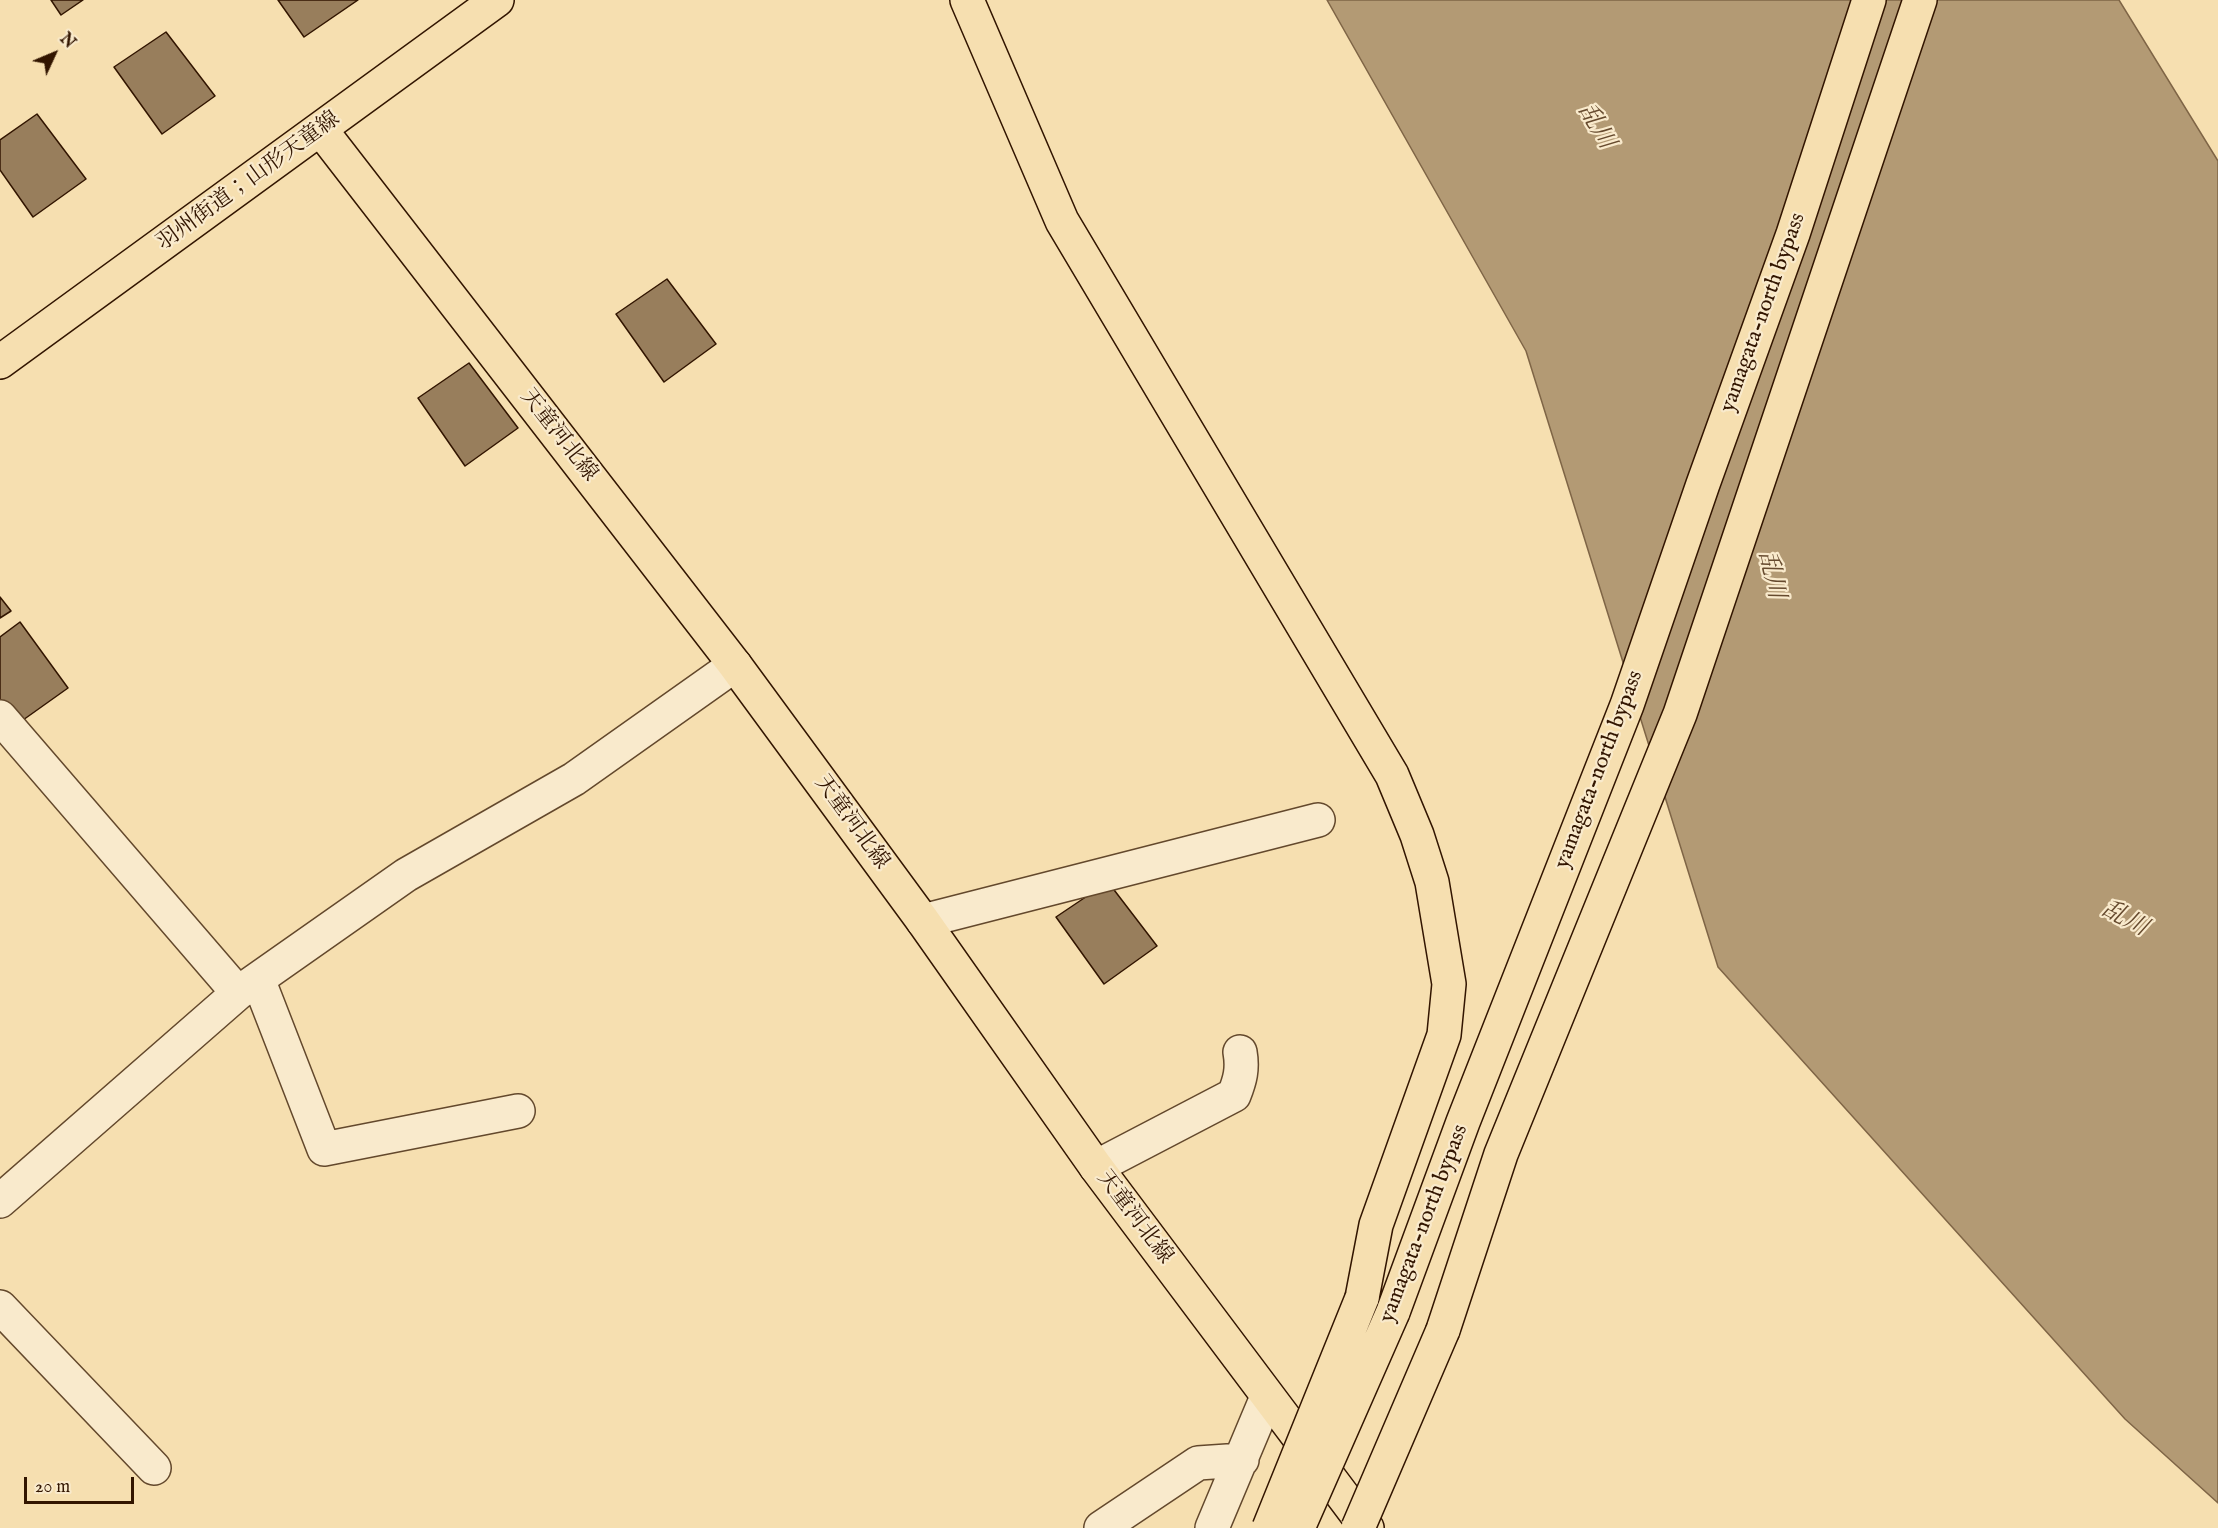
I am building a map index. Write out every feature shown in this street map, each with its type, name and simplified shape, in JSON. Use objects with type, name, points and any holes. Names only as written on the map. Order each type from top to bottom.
[{"type":"main road","name":"羽州街道；山形天童線","points":[[0,362],[497,0]]},
{"type":"main road","points":[[967,0],[1062,221],[1392,775],[1417,835],[1432,882],[1449,984],[1444,1035],[1376,1225],[1362,1298],[1269,1528]]},
{"type":"main road","name":"yamagata-north bypass","points":[[1298,1528],[1394,1312],[1463,1122],[1627,705],[1793,234],[1869,0]]},
{"type":"main road","name":"yamagata-north bypass","points":[[1358,1528],[1443,1330],[1501,1154],[1680,714],[1920,0]]},
{"type":"main road","name":"天童河北線","points":[[321,130],[735,665],[923,921],[1096,1167],[1366,1528]]},
{"type":"street","points":[[0,1201],[248,986],[406,875],[574,779],[735,665]]},
{"type":"street","points":[[0,717],[248,986],[324,1149],[518,1111]]},
{"type":"street","points":[[923,921],[1318,820]]},
{"type":"street","points":[[1096,1167],[1234,1095],[1241,1079],[1240,1053]]},
{"type":"street","points":[[0,1307],[154,1468]]},
{"type":"street","points":[[1212,1528],[1267,1397]]},
{"type":"street","points":[[1101,1528],[1198,1462],[1242,1460]]},
{"type":"water","name":"乱川","points":[[1327,0],[2119,0],[2218,161],[2218,1503],[2125,1419],[1718,967],[1526,351]]},
{"type":"building","points":[[51,0],[83,0],[61,15]]},
{"type":"building","points":[[278,0],[358,0],[304,37]]},
{"type":"building","points":[[166,32],[215,96],[162,134],[114,67]]},
{"type":"building","points":[[37,114],[86,179],[33,217],[0,170],[0,140]]},
{"type":"building","points":[[667,279],[716,344],[664,382],[616,314]]},
{"type":"building","points":[[469,363],[518,428],[465,466],[418,398]]},
{"type":"building","points":[[0,597],[11,611],[0,618]]},
{"type":"building","points":[[20,622],[68,688],[16,725],[0,703],[0,637]]},
{"type":"building","points":[[1108,882],[1157,946],[1104,984],[1056,917]]}]
